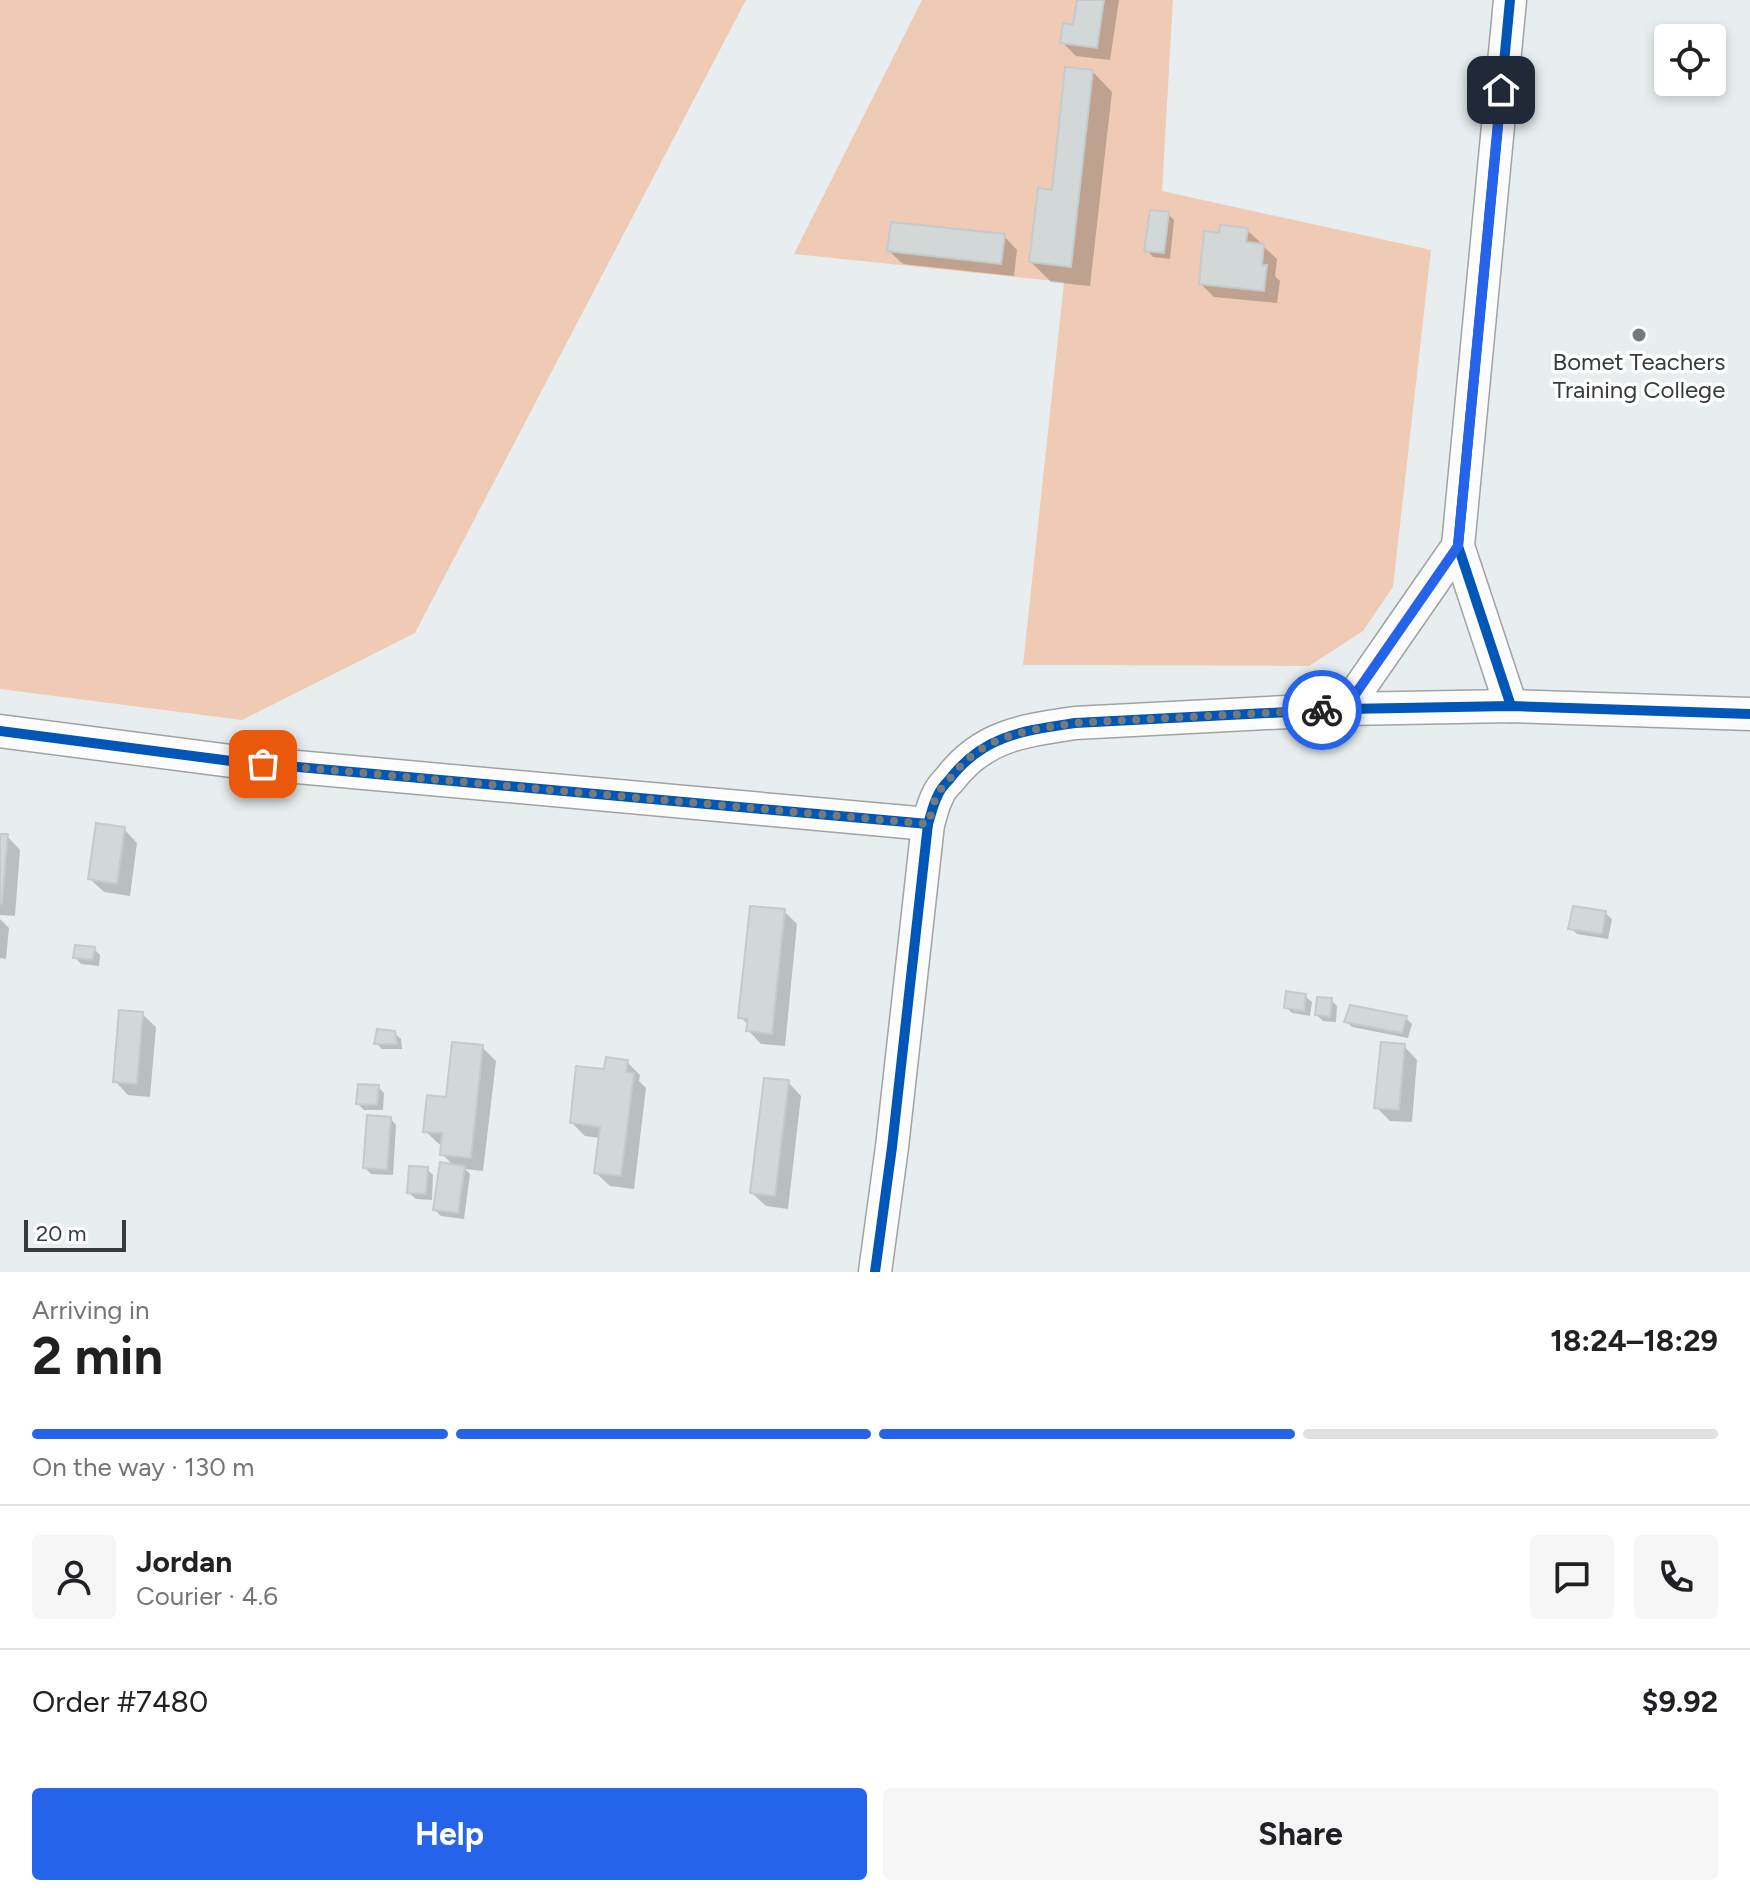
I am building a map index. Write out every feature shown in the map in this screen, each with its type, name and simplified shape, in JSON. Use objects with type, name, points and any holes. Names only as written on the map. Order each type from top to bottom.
[{"type":"street","points":[[1510,0],[1458,546],[1511,706]]},
{"type":"street","points":[[1345,709],[1458,546]]},
{"type":"street","points":[[875,1272],[928,824],[938,794],[959,766],[979,749],[1002,738],[1035,729],[1075,723],[1345,709],[1511,706],[1750,714]]},
{"type":"street","points":[[0,731],[231,761],[928,824]]},
{"type":"shaded area","points":[[0,0],[746,0],[415,633],[242,720],[0,689]]},
{"type":"shaded area","points":[[922,0],[1173,0],[1162,191],[1431,250],[1393,587],[1363,631],[1309,666],[1023,665],[1064,282],[794,254]]},
{"type":"building","points":[[1077,0],[1104,0],[1097,48],[1060,43],[1063,23],[1073,25]]},
{"type":"building","points":[[1065,67],[1093,70],[1071,267],[1029,262],[1038,188],[1052,190]]},
{"type":"building","points":[[1150,210],[1169,212],[1164,253],[1144,251]]},
{"type":"building","points":[[891,222],[1005,234],[1001,264],[887,251]]},
{"type":"building","points":[[1220,225],[1248,228],[1246,242],[1264,244],[1262,265],[1267,265],[1264,291],[1199,284],[1204,231],[1219,233]]},
{"type":"building","points":[[96,823],[125,827],[117,884],[88,879]]},
{"type":"building","points":[[0,834],[8,834],[2,904],[0,903]]},
{"type":"building","points":[[750,906],[785,909],[772,1034],[746,1031],[748,1019],[738,1018]]},
{"type":"building","points":[[1573,906],[1606,911],[1602,934],[1568,929]]},
{"type":"building","points":[[75,945],[95,947],[93,960],[73,958]]},
{"type":"building","points":[[1286,991],[1306,994],[1304,1011],[1284,1008]]},
{"type":"building","points":[[1317,997],[1332,998],[1330,1017],[1315,1015]]},
{"type":"building","points":[[1350,1005],[1407,1016],[1402,1033],[1344,1022]]},
{"type":"building","points":[[119,1010],[143,1012],[137,1084],[113,1082]]},
{"type":"building","points":[[377,1029],[395,1031],[397,1044],[374,1044]]},
{"type":"building","points":[[452,1042],[483,1045],[471,1158],[440,1155],[442,1133],[423,1132],[427,1095],[446,1097]]},
{"type":"building","points":[[1381,1042],[1405,1044],[1399,1110],[1374,1108]]},
{"type":"building","points":[[606,1057],[628,1060],[626,1072],[634,1073],[621,1176],[594,1173],[600,1127],[570,1123],[576,1066],[604,1069]]},
{"type":"building","points":[[764,1078],[789,1080],[775,1196],[750,1193]]},
{"type":"building","points":[[358,1084],[379,1085],[377,1105],[356,1104]]},
{"type":"building","points":[[367,1115],[391,1117],[387,1170],[363,1168]]},
{"type":"building","points":[[440,1162],[465,1166],[458,1213],[433,1210]]},
{"type":"building","points":[[409,1166],[428,1167],[426,1194],[407,1193]]},
{"type":"cycle path","points":[[1510,0],[1458,546],[1511,706]]},
{"type":"cycle path","points":[[875,1272],[928,824],[941,789],[962,765],[990,744],[1021,733],[1075,723],[1345,709],[1511,706],[1750,714]]},
{"type":"cycle path","points":[[0,731],[231,761],[928,824]]},
{"type":"way so far","points":[[263,764],[928,824],[938,794],[959,766],[979,749],[1002,738],[1075,723],[1322,710]]},
{"type":"place","name":"Bomet Teachers Training College","points":[[1639,335]]},
{"type":"route","points":[[1322,710],[1345,709],[1458,546],[1501,90]]}]
